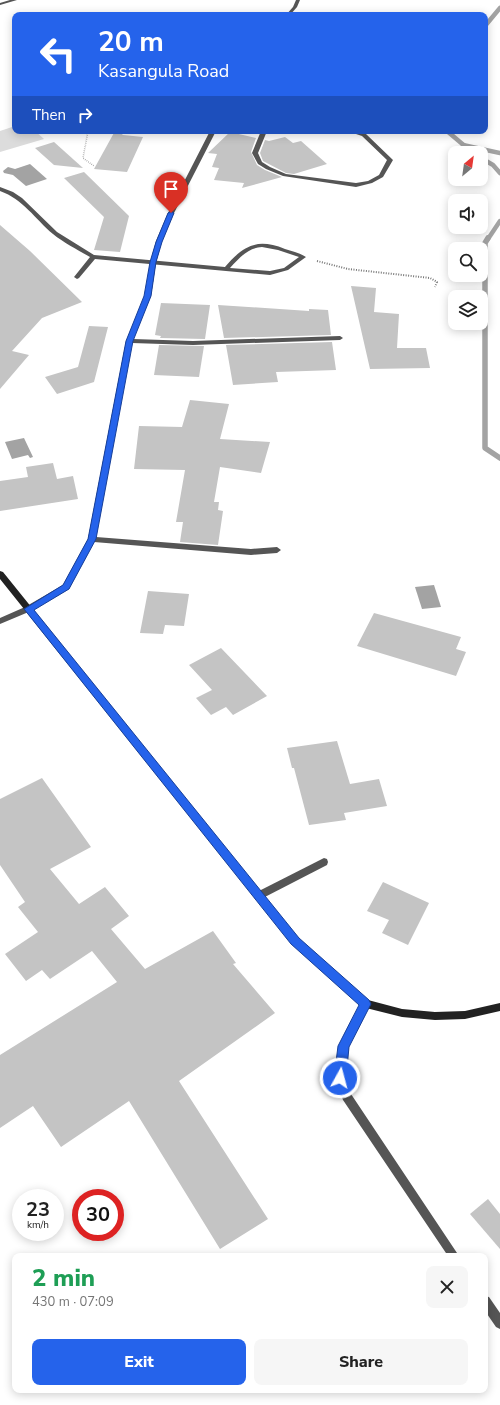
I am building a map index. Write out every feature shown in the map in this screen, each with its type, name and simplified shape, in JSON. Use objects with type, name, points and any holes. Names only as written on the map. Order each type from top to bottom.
[{"type":"main road","points":[[0,574],[295,941],[365,1004],[402,1013],[435,1016],[465,1015],[500,1007]]},
{"type":"street","points":[[0,4],[15,0]]},
{"type":"street","points":[[291,12],[298,0]]},
{"type":"street","points":[[0,621],[28,609],[66,587],[92,539],[129,341],[148,296],[153,262],[159,242],[171,213],[211,134]]},
{"type":"street","points":[[262,134],[255,153],[260,163],[285,175],[356,185],[370,182],[381,176],[390,160],[364,135],[360,134]]},
{"type":"street","points":[[0,189],[11,193],[20,199],[55,233],[93,257],[270,273],[286,269],[303,257]]},
{"type":"street","points":[[227,268],[243,252],[251,246],[258,244],[266,244],[303,257]]},
{"type":"street","points":[[77,278],[93,257]]},
{"type":"street","points":[[129,341],[193,343],[340,338]]},
{"type":"street","points":[[92,539],[251,552],[277,550]]},
{"type":"street","points":[[258,896],[324,862]]},
{"type":"street","points":[[365,1004],[344,1046],[340,1078],[342,1085],[347,1097],[358,1114],[452,1253]]},
{"type":"street","points":[[488,1305],[500,1323]]},
{"type":"path","points":[[87,134],[83,158],[94,166]]},
{"type":"path","points":[[303,257],[348,269],[430,278],[437,282],[435,287]]},
{"type":"shaded area","points":[[12,127],[12,134],[38,134],[44,139],[0,152],[0,131]]},
{"type":"shaded area","points":[[30,164],[47,179],[26,186],[13,175],[4,173],[3,171],[8,167],[15,169]]},
{"type":"shaded area","points":[[24,438],[33,457],[30,458],[28,455],[12,459],[5,442]]},
{"type":"shaded area","points":[[434,585],[441,607],[422,609],[415,587]]},
{"type":"building","points":[[113,134],[143,137],[127,172],[94,169]]},
{"type":"building","points":[[228,134],[239,134],[256,138],[251,152],[257,165],[282,177],[242,188],[244,183],[214,180],[219,168],[212,167],[217,154],[208,153]]},
{"type":"building","points":[[285,137],[293,143],[301,141],[327,164],[294,174],[286,173],[263,161],[260,153],[265,140],[269,141]]},
{"type":"building","points":[[54,142],[83,168],[54,165],[35,148]]},
{"type":"building","points":[[84,172],[129,216],[120,252],[94,250],[104,217],[64,178]]},
{"type":"building","points":[[0,225],[30,251],[82,302],[42,318],[12,351],[29,355],[0,389]]},
{"type":"building","points":[[351,286],[376,288],[374,312],[399,314],[397,348],[426,348],[430,368],[370,369]]},
{"type":"building","points":[[161,303],[210,305],[205,339],[160,338],[161,336],[155,335]]},
{"type":"building","points":[[218,305],[309,311],[309,309],[328,310],[331,335],[224,338]]},
{"type":"building","points":[[89,326],[108,327],[94,382],[57,394],[45,377],[78,367]]},
{"type":"building","points":[[332,342],[336,370],[276,372],[278,382],[233,385],[226,345]]},
{"type":"building","points":[[159,345],[204,346],[199,377],[154,375]]},
{"type":"building","points":[[190,400],[229,404],[220,439],[270,442],[261,473],[220,467],[214,502],[219,502],[218,510],[223,511],[218,545],[180,542],[183,522],[176,522],[185,470],[134,469],[139,426],[182,427]]},
{"type":"building","points":[[53,463],[57,479],[73,476],[78,499],[0,511],[0,481],[28,477],[26,467]]},
{"type":"building","points":[[148,591],[189,594],[184,626],[165,625],[163,634],[140,633]]},
{"type":"building","points":[[374,613],[461,637],[456,649],[466,652],[456,676],[357,646]]},
{"type":"building","points":[[221,648],[267,696],[233,715],[226,707],[211,715],[196,698],[212,690],[189,665]]},
{"type":"building","points":[[337,741],[350,784],[379,779],[387,806],[344,813],[346,820],[309,825],[294,768],[292,768],[287,748]]},
{"type":"building","points":[[42,778],[91,847],[50,869],[79,904],[105,887],[129,916],[111,929],[145,969],[213,931],[236,963],[233,964],[275,1013],[179,1081],[268,1219],[220,1249],[129,1101],[61,1147],[33,1106],[0,1128],[0,1055],[117,982],[92,951],[50,979],[42,970],[26,981],[5,954],[38,932],[18,907],[25,902],[0,865],[0,799]]},
{"type":"building","points":[[383,882],[429,903],[408,945],[382,933],[389,920],[367,911]]},
{"type":"building","points":[[488,1199],[500,1214],[500,1249],[470,1214]]},
{"type":"waterway","points":[[488,22],[500,8]]},
{"type":"waterway","points":[[451,134],[464,145]]},
{"type":"waterway","points":[[464,145],[500,153]]},
{"type":"waterway","points":[[488,162],[493,165],[500,173]]},
{"type":"waterway","points":[[488,239],[500,221]]},
{"type":"waterway","points":[[488,238],[485,243],[485,448],[500,458]]},
{"type":"route","points":[[171,213],[159,242],[153,262],[148,296],[129,341],[92,539],[66,587],[28,609],[295,941],[365,1004],[344,1046],[340,1078]]}]
